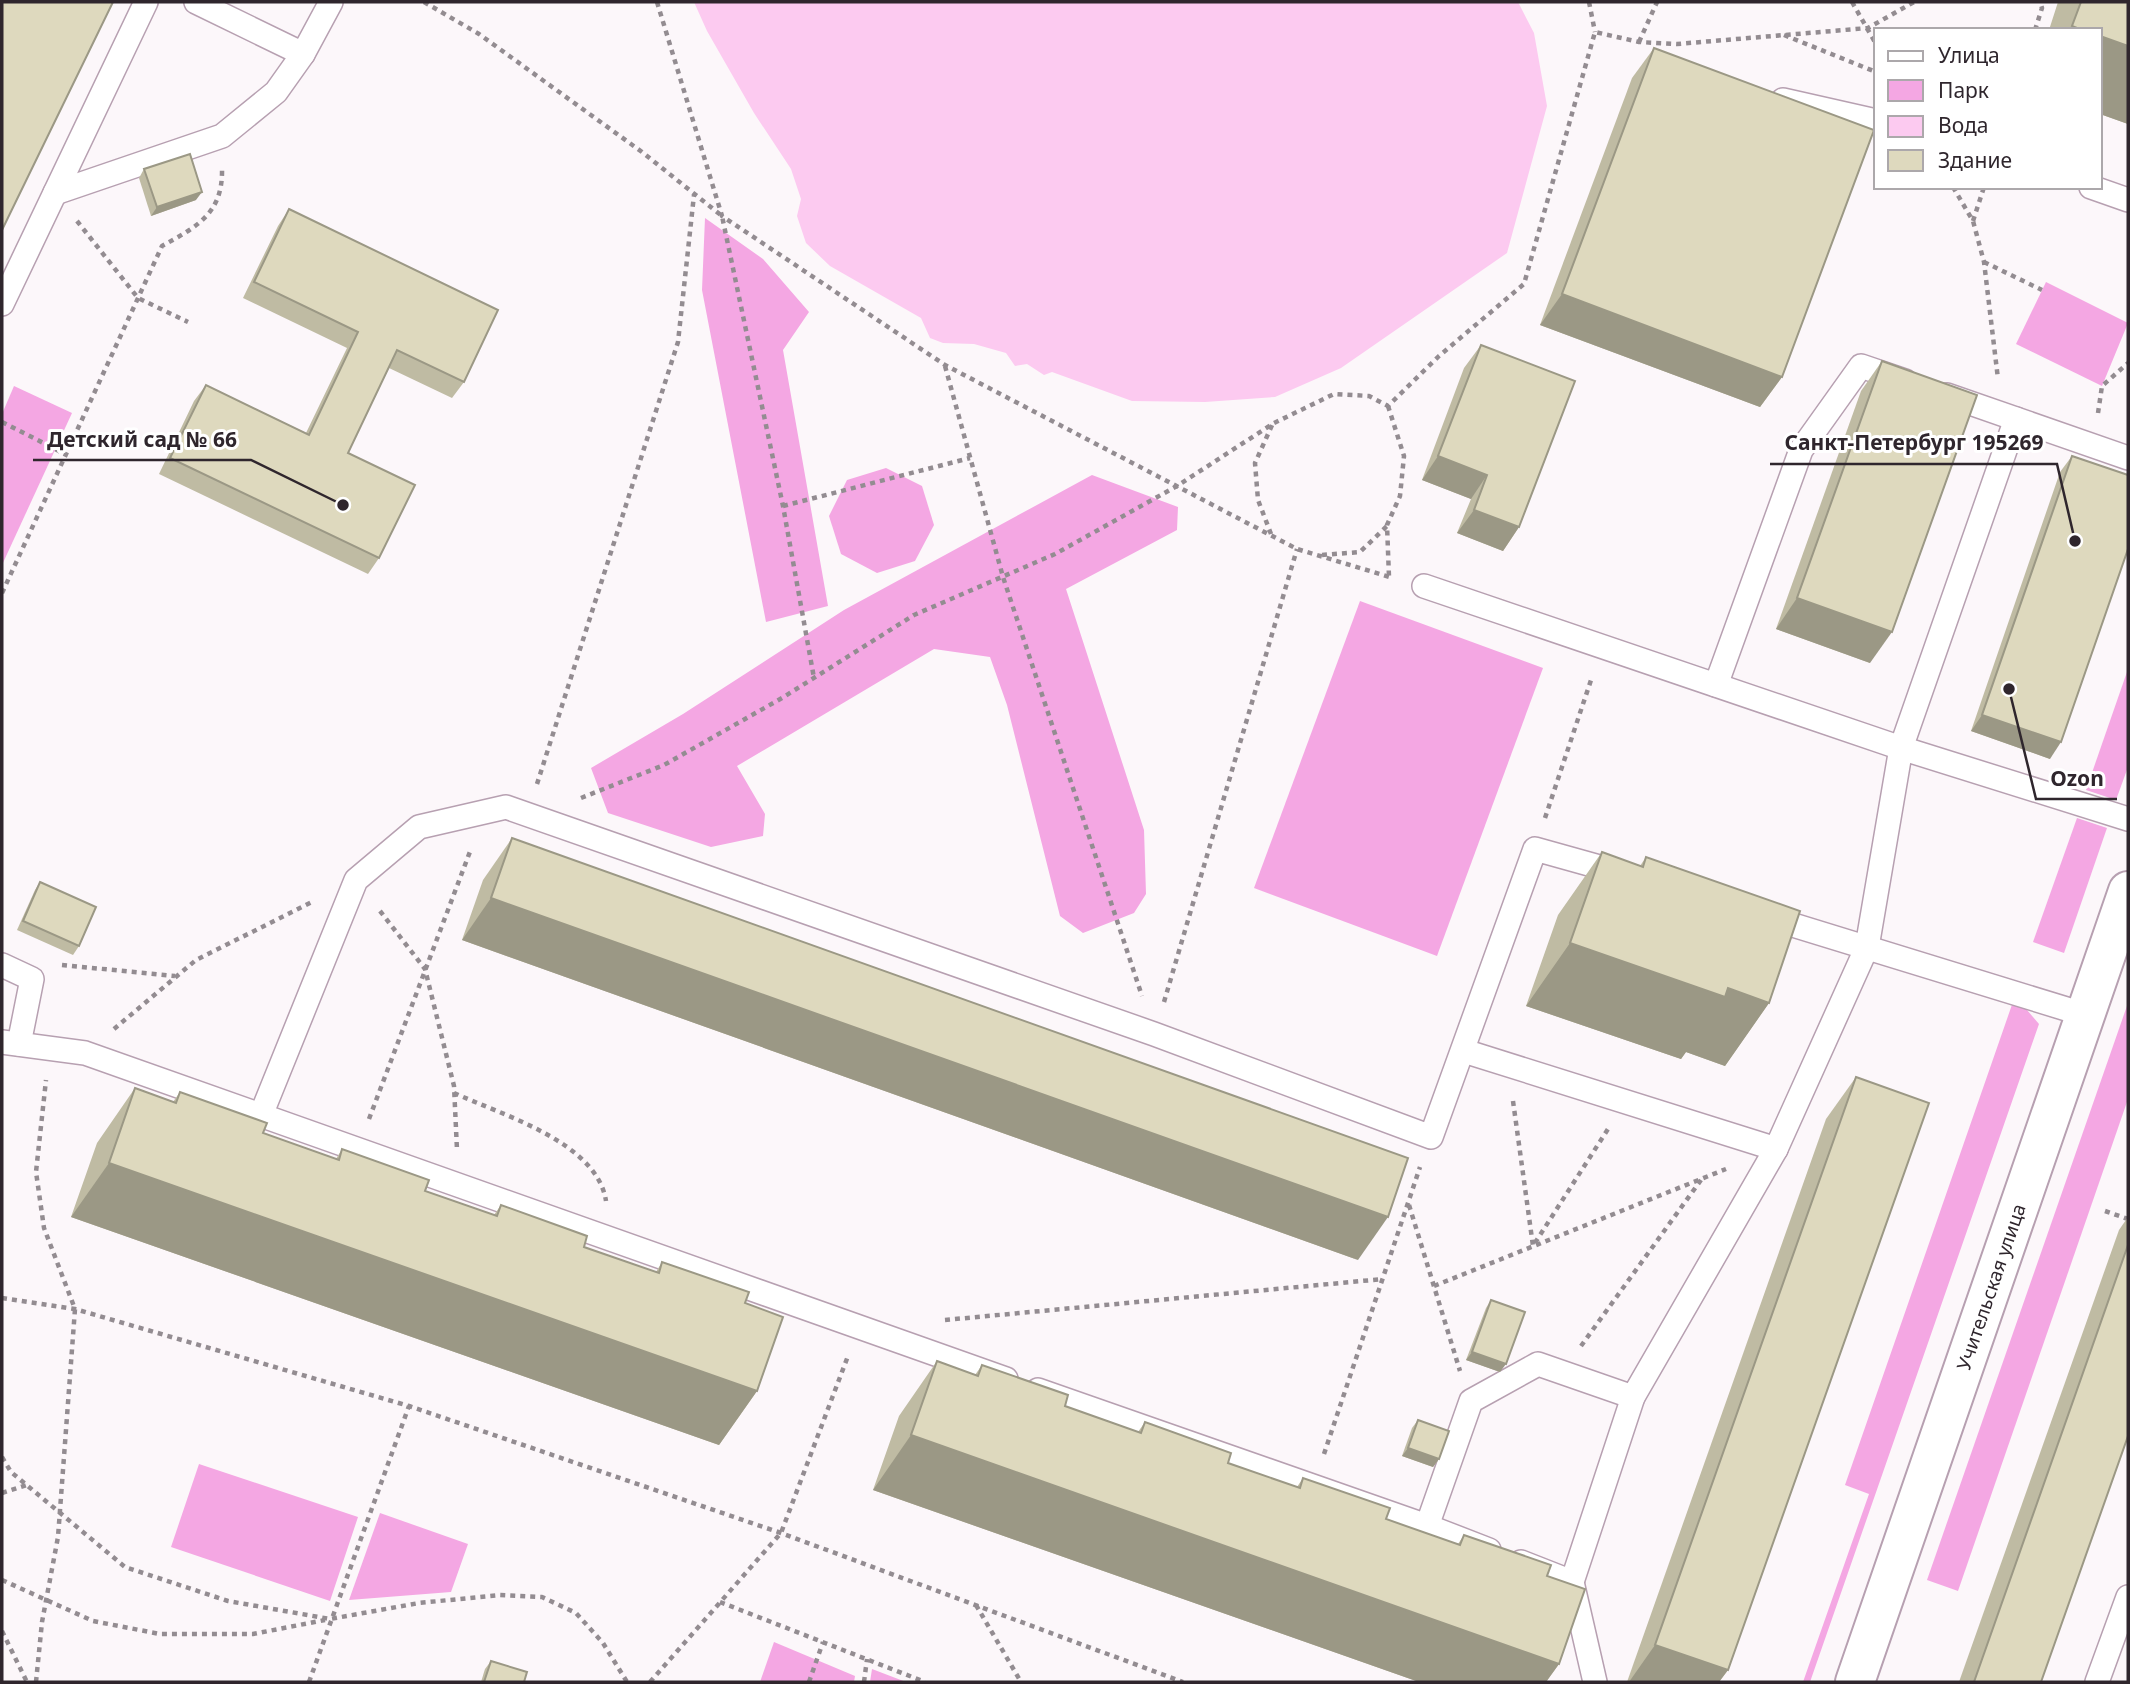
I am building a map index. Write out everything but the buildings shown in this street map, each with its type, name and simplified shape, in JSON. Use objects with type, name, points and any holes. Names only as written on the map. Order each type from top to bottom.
[{"type":"street","name":"Учительская улица","points":[[1855,1682],[2128,891]]},
{"type":"lane","points":[[2,304],[146,2]]},
{"type":"lane","points":[[196,2],[303,54]]},
{"type":"lane","points":[[55,193],[222,136],[276,92],[303,54],[331,2]]},
{"type":"lane","points":[[1758,95],[1874,121]]},
{"type":"lane","points":[[2097,189],[2128,200]]},
{"type":"lane","points":[[1716,685],[1801,450],[1861,366],[2128,458]]},
{"type":"lane","points":[[1595,1682],[1572,1582],[1633,1397],[1776,1149],[1867,947],[1901,748],[2010,417]]},
{"type":"lane","points":[[1424,586],[1901,748],[2128,819]]},
{"type":"lane","points":[[261,1115],[356,880],[419,827],[506,807],[1154,1034],[1431,1137],[1535,849],[1637,878]]},
{"type":"lane","points":[[1739,908],[2086,1014]]},
{"type":"lane","points":[[2,965],[32,979],[10,1043],[85,1053],[858,1328],[1427,1526],[1572,1582]]},
{"type":"lane","points":[[1464,1051],[1776,1149]]},
{"type":"lane","points":[[1427,1526],[1471,1401],[1538,1364],[1633,1397]]},
{"type":"lane","points":[[2097,1682],[2128,1597]]},
{"type":"path","points":[[424,2],[479,34],[642,152],[722,216],[944,365],[1134,467],[1177,486],[1297,549],[1424,586]]},
{"type":"path","points":[[657,2],[722,216],[783,506],[814,678]]},
{"type":"path","points":[[1388,406],[1439,356],[1524,284],[1595,32],[1590,2]]},
{"type":"path","points":[[1639,42],[1657,2]]},
{"type":"path","points":[[1852,2],[1874,40]]},
{"type":"path","points":[[1595,32],[1639,42],[1677,44],[1868,27],[1913,2]]},
{"type":"path","points":[[2036,28],[2042,8],[2040,2]]},
{"type":"path","points":[[1783,35],[1874,71]]},
{"type":"path","points":[[2,593],[4,583],[162,246],[203,223],[222,184],[222,136]]},
{"type":"path","points":[[1954,189],[1973,221],[1983,262],[2010,417]]},
{"type":"path","points":[[1973,221],[1983,189]]},
{"type":"path","points":[[55,193],[138,298],[188,322]]},
{"type":"path","points":[[527,815],[678,342],[694,195]]},
{"type":"path","points":[[1983,262],[2042,290]]},
{"type":"path","points":[[2102,386],[2128,363]]},
{"type":"path","points":[[944,365],[1003,577],[1154,1034]]},
{"type":"path","points":[[527,815],[575,800],[664,765],[814,678],[914,615],[1055,554],[1177,486],[1274,423],[1334,394],[1369,396],[1388,406],[1404,456],[1400,496],[1387,525],[1360,552],[1317,556]]},
{"type":"path","points":[[2,422],[65,454]]},
{"type":"path","points":[[1272,535],[1258,500],[1255,463],[1274,423]]},
{"type":"path","points":[[783,506],[970,458]]},
{"type":"path","points":[[1387,525],[1389,577]]},
{"type":"path","points":[[1154,1034],[1297,549]]},
{"type":"path","points":[[1535,849],[1602,647]]},
{"type":"path","points":[[357,1149],[485,812]]},
{"type":"path","points":[[85,1053],[196,960],[356,880],[425,969],[454,1093],[459,1185]]},
{"type":"path","points":[[32,979],[60,965],[176,976]]},
{"type":"path","points":[[36,1682],[59,1512],[75,1309],[44,1228],[36,1172],[49,1050]]},
{"type":"path","points":[[1508,1065],[1533,1246]]},
{"type":"path","points":[[454,1093],[568,1145],[603,1184],[612,1240]]},
{"type":"path","points":[[1533,1246],[1625,1102]]},
{"type":"path","points":[[1314,1486],[1431,1137]]},
{"type":"path","points":[[1434,1286],[1776,1149]]},
{"type":"path","points":[[1563,1373],[1701,1179]]},
{"type":"path","points":[[1408,1204],[1471,1401]]},
{"type":"path","points":[[2105,1211],[2128,1219]]},
{"type":"path","points":[[941,1320],[1383,1279]]},
{"type":"path","points":[[2,1298],[75,1309],[409,1406],[781,1532],[1183,1682]]},
{"type":"path","points":[[650,1682],[781,1532],[858,1328]]},
{"type":"path","points":[[309,1682],[409,1406]]},
{"type":"path","points":[[2,1457],[11,1472],[125,1567],[228,1601],[330,1619]]},
{"type":"path","points":[[2,1493],[27,1485]]},
{"type":"path","points":[[2,1580],[93,1621],[160,1634],[253,1634],[419,1603],[499,1595],[542,1597],[576,1613],[603,1643],[627,1682]]},
{"type":"path","points":[[720,1602],[925,1682]]},
{"type":"path","points":[[975,1605],[1021,1682]]},
{"type":"path","points":[[2,1631],[27,1682]]},
{"type":"path","points":[[809,1682],[823,1642]]},
{"type":"path","points":[[864,1682],[867,1659]]},
{"type":"green space","points":[[705,218],[763,259],[809,312],[783,350],[828,606],[766,622],[702,290]]},
{"type":"green space","points":[[2046,282],[2128,323],[2102,386],[2016,344]]},
{"type":"green space","points":[[14,386],[72,413],[2,565],[2,414]]},
{"type":"green space","points":[[886,468],[922,486],[934,525],[915,561],[877,573],[841,554],[829,516],[847,480]]},
{"type":"green space","points":[[1092,475],[1178,507],[1177,530],[1066,589],[1144,830],[1146,894],[1134,913],[1083,933],[1060,916],[1007,705],[990,657],[934,649],[737,766],[765,814],[763,836],[711,847],[608,813],[591,768],[683,714],[844,610]]},
{"type":"green space","points":[[1360,601],[1543,668],[1437,956],[1254,888]]},
{"type":"green space","points":[[2128,669],[2128,767],[2116,800],[2086,790]]},
{"type":"green space","points":[[2077,818],[2107,828],[2064,953],[2033,942]]},
{"type":"green space","points":[[2015,996],[2039,1024],[1810,1682],[1803,1682],[1869,1494],[1845,1485]]},
{"type":"green space","points":[[2128,1003],[2128,1099],[1958,1591],[1927,1580]]},
{"type":"green space","points":[[199,1464],[358,1517],[330,1601],[171,1547]]},
{"type":"green space","points":[[380,1513],[468,1544],[451,1592],[349,1600]]},
{"type":"green space","points":[[774,1642],[855,1676],[854,1682],[760,1682]]},
{"type":"green space","points":[[872,1669],[906,1682],[870,1682]]},
{"type":"water","points":[[694,2],[1518,2],[1534,33],[1547,106],[1507,253],[1341,368],[1275,397],[1205,402],[1132,401],[1052,372],[1044,375],[1027,364],[1015,366],[1006,353],[974,344],[943,343],[930,338],[921,318],[830,266],[806,243],[797,216],[801,199],[791,169],[754,113],[707,31]]},
{"type":"place","name":"Детский сад № 66","points":[[343,505]]},
{"type":"place","name":"Санкт-Петербург 195269","points":[[2075,541]]},
{"type":"place","name":"Ozon","points":[[2009,689]]}]
